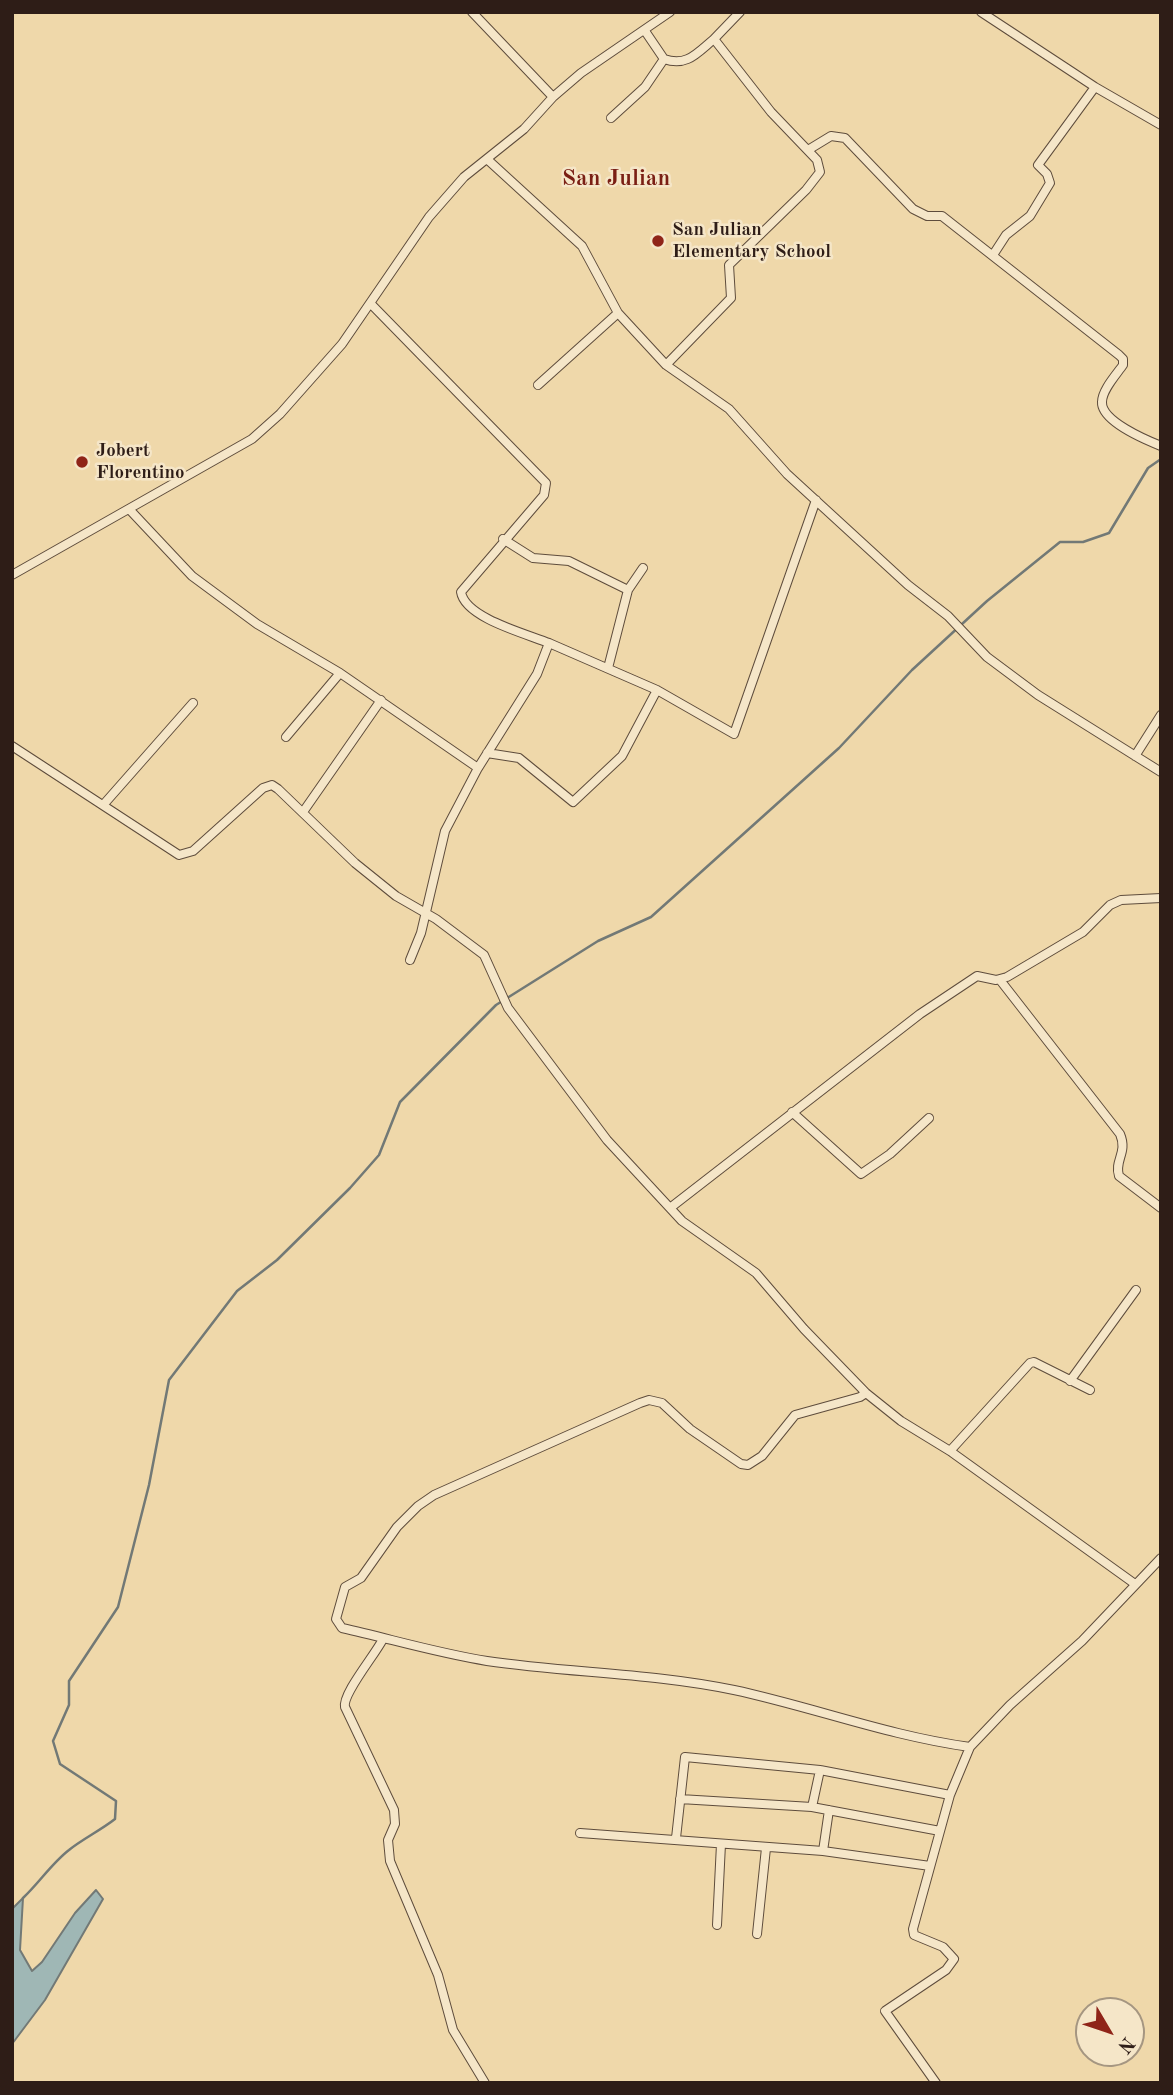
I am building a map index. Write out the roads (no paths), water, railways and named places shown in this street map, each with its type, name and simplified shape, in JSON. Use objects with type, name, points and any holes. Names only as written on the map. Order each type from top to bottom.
[{"type":"street","points":[[472,12],[553,97]]},
{"type":"street","points":[[12,575],[252,439],[310,381],[371,304],[429,217],[464,177],[524,129],[553,97],[581,74],[670,12]]},
{"type":"street","points":[[645,31],[664,59],[686,62],[714,39],[740,12]]},
{"type":"street","points":[[981,12],[1095,87],[1161,125]]},
{"type":"street","points":[[666,365],[731,298],[729,265],[806,190],[820,172],[821,166],[764,104],[714,39]]},
{"type":"street","points":[[611,118],[645,87],[664,59]]},
{"type":"street","points":[[993,255],[1006,235],[1030,216],[1050,183],[1047,174],[1038,165],[1095,87]]},
{"type":"street","points":[[808,150],[831,136],[845,138],[913,209],[927,216],[942,216],[1123,359],[1101,400],[1103,409],[1114,421],[1160,446]]},
{"type":"street","points":[[488,160],[582,246],[618,313],[666,365],[729,409],[787,474],[908,585],[948,616],[987,657],[1038,695],[1161,772]]},
{"type":"street","points":[[371,304],[545,483],[544,495],[463,586],[462,599],[468,607],[502,626],[549,643],[657,690],[734,734],[816,500]]},
{"type":"street","points":[[538,385],[618,313]]},
{"type":"street","points":[[129,509],[192,576],[257,624],[381,699],[478,768]]},
{"type":"street","points":[[503,539],[533,558],[569,561],[628,590]]},
{"type":"street","points":[[608,668],[628,590],[643,568]]},
{"type":"street","points":[[410,960],[425,914],[445,831],[478,768],[537,674],[549,643]]},
{"type":"street","points":[[286,737],[340,673]]},
{"type":"street","points":[[487,753],[519,758],[573,802],[621,757],[657,690]]},
{"type":"street","points":[[303,812],[381,699]]},
{"type":"street","points":[[104,804],[193,703]]},
{"type":"street","points":[[1135,756],[1161,716]]},
{"type":"street","points":[[12,746],[51,774],[104,804],[173,852],[186,855],[267,786],[278,789],[355,863],[396,896],[484,956],[508,1008],[607,1140],[682,1221],[756,1273],[804,1329],[866,1393],[901,1421],[950,1451],[1135,1584]]},
{"type":"street","points":[[670,1208],[920,1014],[977,976],[1000,980],[1070,941],[1110,905],[1121,900],[1161,898]]},
{"type":"street","points":[[1000,980],[1120,1134],[1125,1150],[1118,1164],[1119,1176],[1161,1208]]},
{"type":"street","points":[[792,1112],[861,1174],[890,1154],[929,1118]]},
{"type":"street","points":[[1070,1381],[1136,1290]]},
{"type":"street","points":[[950,1451],[1030,1363],[1034,1362],[1090,1390]]},
{"type":"street","points":[[866,1393],[795,1415],[762,1456],[748,1465],[741,1464],[690,1429],[662,1403],[649,1400],[434,1495],[418,1506],[397,1527],[368,1571],[345,1587],[340,1600],[338,1624],[383,1639],[486,1661],[656,1678],[734,1690],[920,1739],[970,1747]]},
{"type":"street","points":[[936,2083],[885,2011],[946,1970],[954,1959],[943,1947],[913,1932],[950,1794],[970,1747],[1010,1705],[1082,1641],[1161,1558]]},
{"type":"street","points":[[383,1639],[365,1671],[346,1695],[345,1707],[394,1810],[395,1824],[388,1840],[390,1861],[438,1975],[448,2018],[485,2083]]},
{"type":"street","points":[[676,1838],[685,1757],[820,1770],[950,1794]]},
{"type":"street","points":[[812,1807],[820,1770]]},
{"type":"street","points":[[680,1799],[812,1807],[940,1831]]},
{"type":"street","points":[[823,1851],[829,1810]]},
{"type":"street","points":[[580,1833],[676,1838],[823,1851],[930,1866]]},
{"type":"street","points":[[717,1925],[721,1844]]},
{"type":"street","points":[[757,1934],[766,1848]]},
{"type":"water","points":[[96,1890],[103,1899],[45,2000],[12,2044],[12,1909],[23,1898],[20,1950],[32,1971],[42,1962],[75,1913]]},
{"type":"waterway","points":[[23,1898],[63,1855],[115,1819],[116,1801],[60,1764],[53,1741],[69,1705],[69,1681],[118,1607],[149,1485],[169,1380],[237,1291],[277,1260],[350,1188],[379,1155],[400,1102],[496,1005],[598,941],[651,917],[839,748],[912,670],[987,601],[1060,542],[1083,542],[1109,533],[1148,468],[1161,459]]},
{"type":"place","name":"San Julian Elementary School","points":[[658,241]]},
{"type":"place","name":"Jobert Florentino","points":[[82,462]]},
{"type":"district","name":"San Julian","points":[[616,179]]}]
